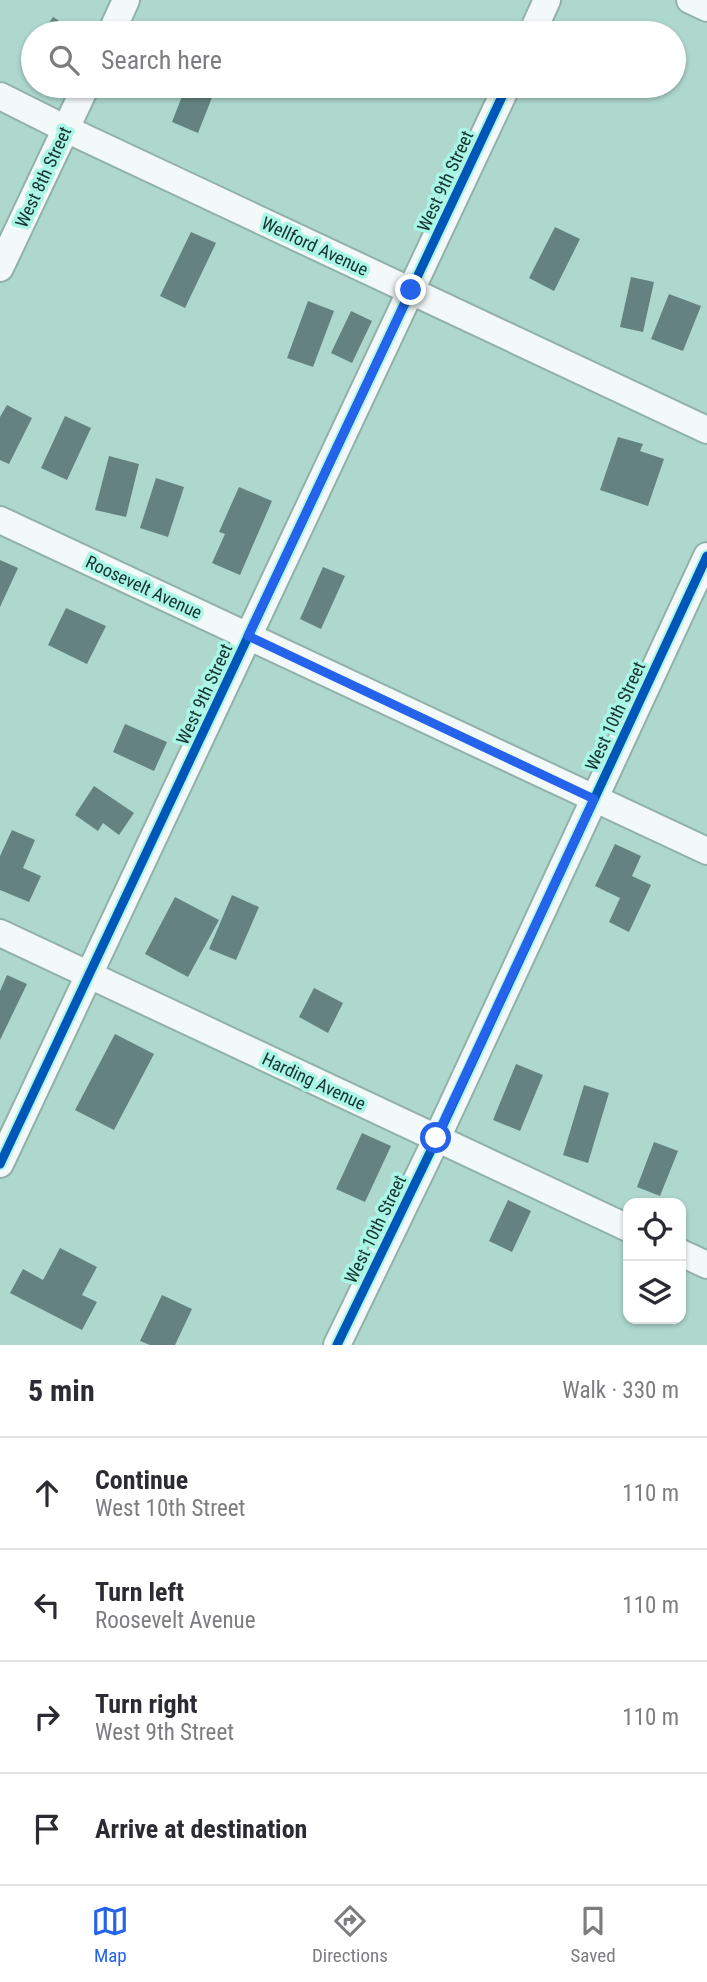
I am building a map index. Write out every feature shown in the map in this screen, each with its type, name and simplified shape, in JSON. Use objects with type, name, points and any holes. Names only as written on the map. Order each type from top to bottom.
[{"type":"street","points":[[116,21],[126,0]]},
{"type":"street","points":[[537,21],[547,0]]},
{"type":"street","points":[[690,0],[707,8]]},
{"type":"street","name":"Wellford Avenue","points":[[0,96],[707,430]]},
{"type":"street","name":"West 8th Street","points":[[0,268],[80,98]]},
{"type":"street","name":"West 9th Street","points":[[0,1164],[501,98]]},
{"type":"street","name":"Roosevelt Avenue","points":[[0,520],[707,851]]},
{"type":"street","name":"West 10th Street","points":[[337,1345],[707,556]]},
{"type":"street","name":"Harding Avenue","points":[[0,933],[623,1226]]},
{"type":"street","points":[[686,1255],[707,1265]]},
{"type":"building","points":[[181,98],[212,98],[198,133],[172,122]]},
{"type":"building","points":[[555,227],[580,239],[554,291],[529,278]]},
{"type":"building","points":[[191,232],[216,243],[185,308],[160,296]]},
{"type":"building","points":[[631,277],[654,282],[643,332],[620,327]]},
{"type":"building","points":[[669,294],[701,306],[683,351],[651,339]]},
{"type":"building","points":[[308,301],[334,311],[313,367],[287,358]]},
{"type":"building","points":[[351,311],[372,321],[352,363],[331,353]]},
{"type":"building","points":[[7,405],[32,418],[9,464],[0,460],[0,417]]},
{"type":"building","points":[[65,416],[91,428],[67,480],[41,468]]},
{"type":"building","points":[[618,437],[643,444],[640,451],[664,459],[648,506],[600,490]]},
{"type":"building","points":[[109,456],[139,464],[126,517],[95,510]]},
{"type":"building","points":[[156,478],[184,487],[168,537],[140,528]]},
{"type":"building","points":[[239,487],[272,501],[240,575],[212,563],[225,534],[219,532]]},
{"type":"building","points":[[0,560],[18,568],[0,607]]},
{"type":"building","points":[[323,567],[345,576],[321,629],[300,619]]},
{"type":"building","points":[[66,608],[106,626],[87,664],[48,645]]},
{"type":"building","points":[[125,724],[167,742],[154,771],[113,752]]},
{"type":"building","points":[[94,786],[134,813],[119,835],[103,823],[98,831],[75,815]]},
{"type":"building","points":[[12,830],[35,840],[23,868],[41,876],[29,902],[0,890],[0,856]]},
{"type":"building","points":[[615,844],[641,856],[632,876],[651,885],[629,932],[609,922],[620,898],[595,886]]},
{"type":"building","points":[[232,895],[259,907],[236,960],[209,949]]},
{"type":"building","points":[[175,897],[219,920],[188,977],[145,954]]},
{"type":"building","points":[[7,975],[27,984],[0,1040],[0,991]]},
{"type":"building","points":[[314,988],[343,1003],[328,1033],[299,1017]]},
{"type":"building","points":[[115,1034],[154,1054],[114,1130],[75,1110]]},
{"type":"building","points":[[516,1064],[543,1075],[520,1131],[493,1120]]},
{"type":"building","points":[[584,1085],[609,1093],[588,1163],[563,1155]]},
{"type":"building","points":[[362,1133],[391,1146],[365,1202],[336,1189]]},
{"type":"building","points":[[654,1142],[678,1151],[660,1196],[637,1187]]},
{"type":"building","points":[[508,1200],[531,1211],[512,1252],[489,1241]]},
{"type":"building","points":[[60,1248],[97,1267],[82,1295],[97,1302],[82,1330],[10,1293],[23,1269],[43,1280]]},
{"type":"building","points":[[162,1295],[192,1309],[175,1345],[150,1345],[140,1341]]},
{"type":"cycle path","points":[[0,1164],[501,98]]},
{"type":"cycle path","points":[[337,1345],[437,1138],[707,556]]},
{"type":"route","points":[[411,290],[248,636],[594,799],[436,1138]]}]
